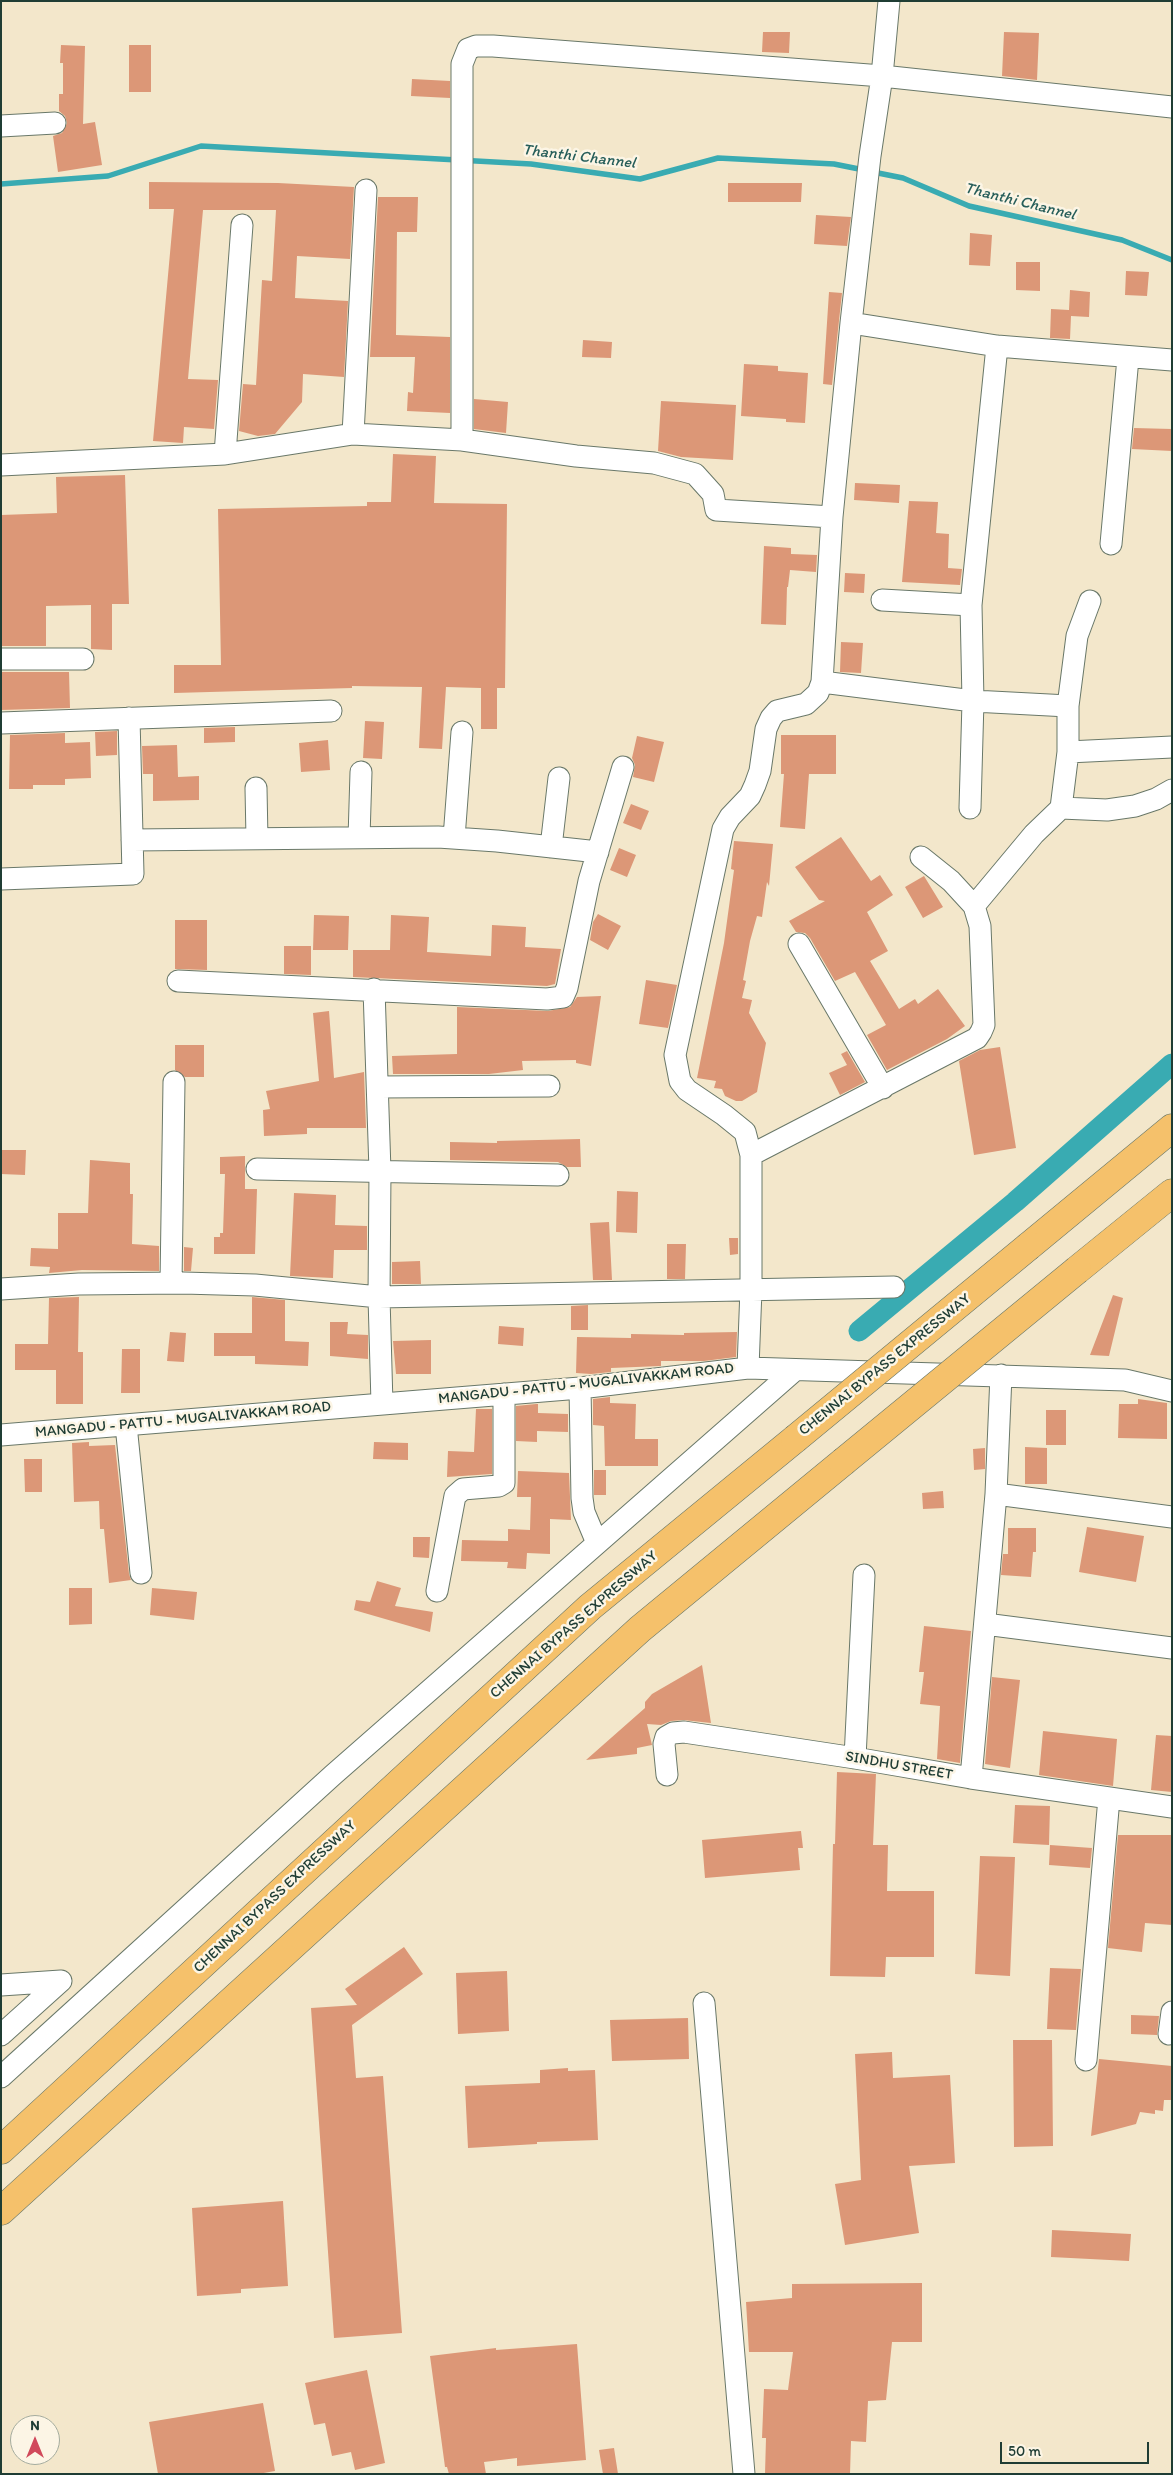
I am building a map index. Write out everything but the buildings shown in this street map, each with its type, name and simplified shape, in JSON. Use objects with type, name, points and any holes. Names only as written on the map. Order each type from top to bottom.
[{"type":"highway","name":"CHENNAI BYPASS EXPRESSWAY","points":[[1,2150],[590,1607],[1172,1128]]},
{"type":"highway","points":[[1,2211],[640,1629],[1172,1192]]},
{"type":"street","points":[[748,1368],[751,1289],[750,1155],[745,1132],[724,1115],[686,1090],[680,1081],[675,1054],[724,829],[730,817],[753,791],[760,771],[766,729],[771,718],[776,711],[806,704],[818,693],[822,682],[832,517],[851,323],[870,156],[882,76],[889,1]]},
{"type":"street","points":[[462,440],[462,64],[468,49],[476,46],[882,76],[1172,107]]},
{"type":"street","points":[[1,126],[55,123]]},
{"type":"street","points":[[353,434],[366,190]]},
{"type":"street","points":[[225,454],[242,225]]},
{"type":"street","points":[[851,323],[996,346],[1172,360]]},
{"type":"street","points":[[970,808],[973,701],[972,605],[996,346]]},
{"type":"street","points":[[1111,544],[1128,358]]},
{"type":"street","points":[[1,465],[225,454],[353,434],[462,440],[576,456],[654,463],[695,474],[712,494],[716,510],[832,517]]},
{"type":"street","points":[[882,600],[972,605]]},
{"type":"street","points":[[974,906],[1034,834],[1061,808],[1068,752],[1068,706],[1077,636],[1090,601]]},
{"type":"street","points":[[1,659],[82,659]]},
{"type":"street","points":[[822,682],[973,701],[1068,706]]},
{"type":"street","points":[[1,723],[331,712]]},
{"type":"street","points":[[1,879],[133,874],[129,718]]},
{"type":"street","points":[[454,838],[462,732]]},
{"type":"street","points":[[1068,752],[1172,748]]},
{"type":"street","points":[[178,981],[374,989],[556,1000],[563,997],[589,881],[624,766]]},
{"type":"street","points":[[359,838],[361,772]]},
{"type":"street","points":[[551,847],[558,778]]},
{"type":"street","points":[[256,788],[257,839]]},
{"type":"street","points":[[1061,808],[1107,810],[1134,806],[1156,799],[1172,790]]},
{"type":"street","points":[[132,840],[454,838],[598,852]]},
{"type":"street","points":[[750,1155],[977,1038],[981,1032],[984,1025],[980,926],[974,906],[951,881],[921,857]]},
{"type":"street","points":[[799,944],[883,1088]]},
{"type":"street","points":[[374,989],[380,1171],[379,1297],[382,1404]]},
{"type":"street","points":[[171,1283],[174,1082]]},
{"type":"street","points":[[378,1087],[548,1086]]},
{"type":"street","points":[[256,1169],[558,1175]]},
{"type":"street","points":[[1,1289],[79,1284],[171,1283],[255,1286],[379,1297],[894,1287]]},
{"type":"street","name":"MANGADU - PATTU - MUGALIVAKKAM ROAD","points":[[1,1435],[580,1388],[748,1368],[1124,1380],[1172,1390]]},
{"type":"street","points":[[1,2078],[333,1775],[795,1370]]},
{"type":"street","points":[[972,1778],[996,1494],[1001,1375]]},
{"type":"street","points":[[580,1388],[583,1505],[597,1543]]},
{"type":"street","points":[[437,1592],[455,1496],[463,1489],[499,1486],[505,1480],[504,1394]]},
{"type":"street","points":[[126,1425],[141,1573]]},
{"type":"street","points":[[996,1494],[1172,1518]]},
{"type":"street","points":[[855,1758],[864,1575]]},
{"type":"street","points":[[985,1624],[1172,1648]]},
{"type":"street","name":"SINDHU STREET","points":[[667,1775],[664,1744],[666,1737],[673,1733],[684,1732],[972,1778],[1172,1807]]},
{"type":"street","points":[[1086,2060],[1109,1798]]},
{"type":"street","points":[[1,1985],[61,1981],[1,2035]]},
{"type":"street","points":[[704,2003],[744,2474]]},
{"type":"street","points":[[1169,2034],[1172,2012]]},
{"type":"waterway","name":"Thanthi Channel","points":[[1,184],[108,176],[201,146],[531,164],[640,179],[718,158],[834,164],[864,170]]},
{"type":"waterway","name":"Thanthi Channel","points":[[873,172],[903,178],[969,206],[1122,240],[1172,260]]},
{"type":"waterway","points":[[859,1331],[1015,1202],[1172,1064]]}]
